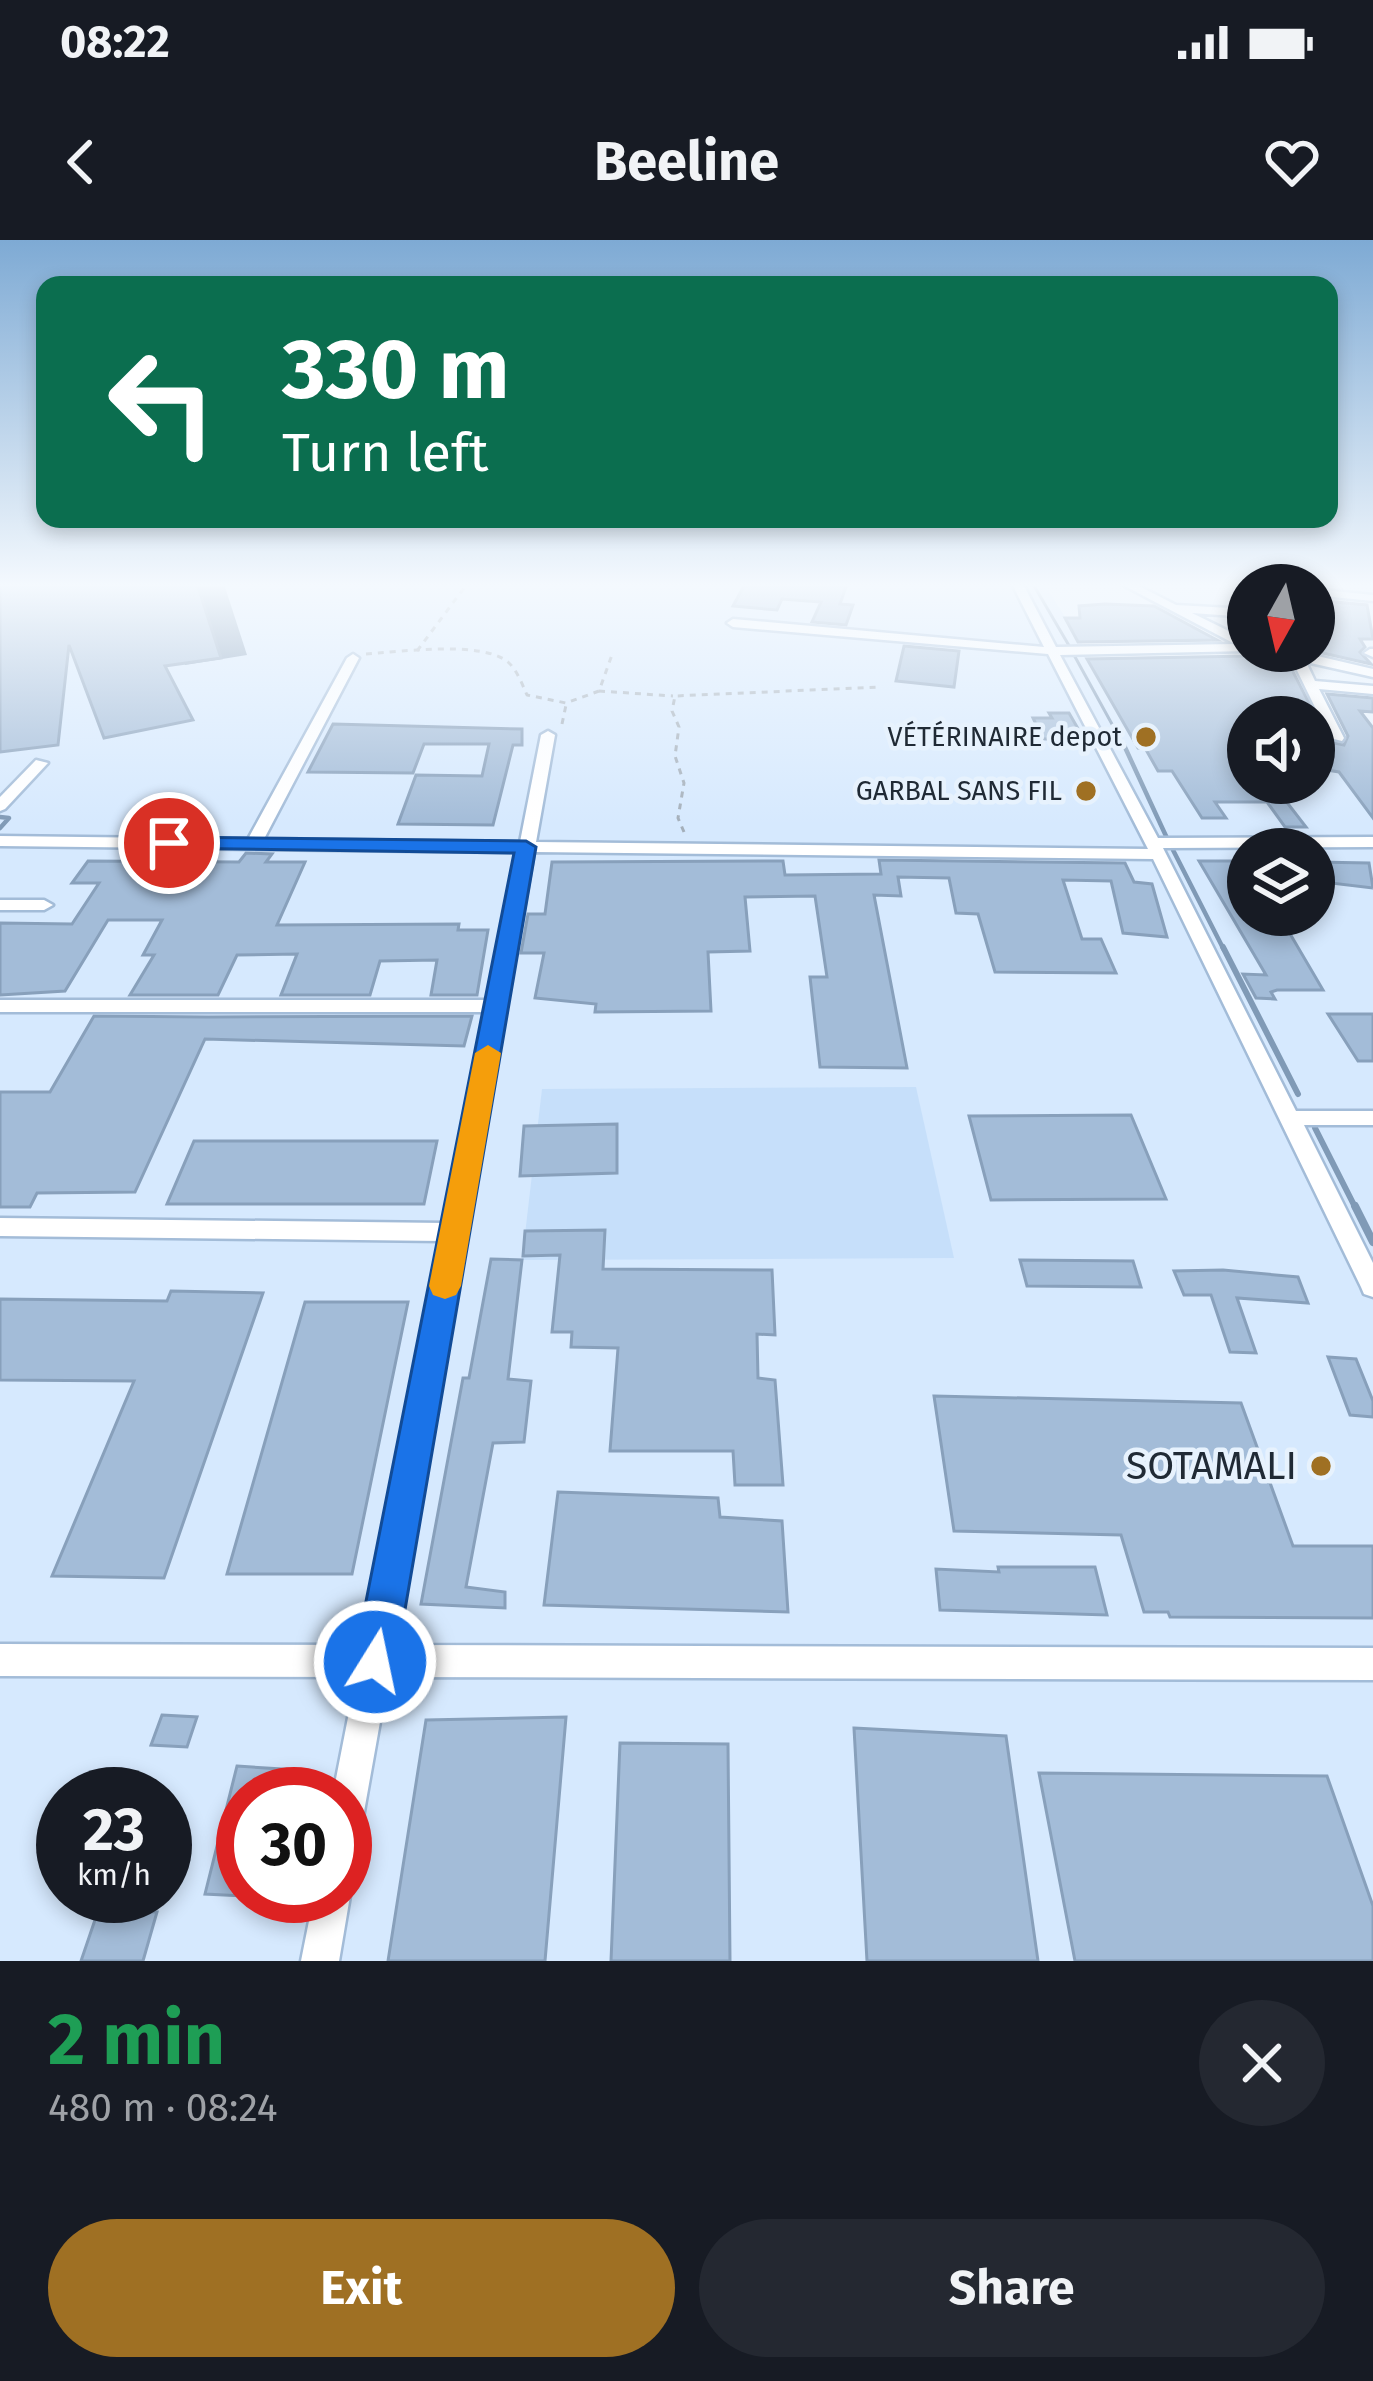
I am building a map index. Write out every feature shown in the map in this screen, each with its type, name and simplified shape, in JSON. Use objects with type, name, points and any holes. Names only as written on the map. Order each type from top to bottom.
[{"type":"street","points":[[253,844],[350,664]]},
{"type":"street","points":[[1059,664],[1292,1118],[1373,1287]]},
{"type":"street","points":[[1336,664],[1373,673]]},
{"type":"street","points":[[1304,672],[1337,738]]},
{"type":"street","points":[[1310,683],[1373,689]]},
{"type":"street","points":[[355,1767],[548,735]]},
{"type":"street","points":[[0,806],[41,763]]},
{"type":"street","points":[[0,842],[1156,849],[1373,842]]},
{"type":"street","points":[[0,905],[44,904]]},
{"type":"street","points":[[0,1006],[496,1006]]},
{"type":"street","points":[[1292,1118],[1373,1118]]},
{"type":"street","points":[[0,1227],[454,1232]]},
{"type":"street","points":[[0,1660],[1373,1664]]},
{"type":"street","points":[[320,1961],[327,1923]]},
{"type":"path","points":[[506,664],[527,695],[566,703],[599,691],[675,696],[880,687]]},
{"type":"path","points":[[599,691],[609,664]]},
{"type":"path","points":[[675,696],[672,710],[679,727],[675,756],[684,783],[678,818],[691,849]]},
{"type":"path","points":[[548,735],[564,723],[566,703]]},
{"type":"shaded area","points":[[0,664],[1095,664],[1104,678],[1227,711],[1227,804],[1335,804],[1335,737],[1373,737],[1373,1961],[0,1961]]},
{"type":"shaded area","points":[[916,1087],[954,1258],[522,1260],[542,1089]]},
{"type":"building","points":[[0,664],[67,664],[58,745],[0,752]]},
{"type":"building","points":[[76,664],[177,664],[165,666],[193,720],[104,738]]},
{"type":"building","points":[[900,664],[957,664],[954,687],[896,681]]},
{"type":"building","points":[[1090,664],[1227,664],[1227,672],[1293,672],[1305,696],[1227,696],[1227,802],[1215,802],[1226,818],[1202,818],[1172,771],[1158,771],[1145,748],[1138,748]]},
{"type":"building","points":[[1327,694],[1373,698],[1373,712],[1360,711],[1373,728],[1373,818],[1335,771],[1335,743],[1344,745],[1348,736],[1335,710],[1335,696]]},
{"type":"building","points":[[1049,713],[1069,713],[1084,739],[1043,739],[1033,718],[1052,718]]},
{"type":"building","points":[[333,724],[522,729],[522,745],[513,745],[493,825],[398,824],[416,775],[482,776],[489,744],[424,744],[413,773],[308,772]]},
{"type":"building","points":[[1268,804],[1288,804],[1306,827],[1285,827]]},
{"type":"building","points":[[246,853],[272,854],[266,862],[305,862],[277,925],[459,924],[458,930],[488,930],[477,995],[431,995],[437,960],[380,961],[370,995],[281,995],[297,954],[237,955],[218,995],[130,995],[154,955],[143,955],[162,920],[108,920],[65,991],[0,995],[0,923],[72,924],[99,883],[72,883],[88,861],[239,862]]},
{"type":"building","points":[[879,860],[1125,863],[1134,882],[1152,884],[1167,937],[1123,933],[1111,881],[1063,880],[1082,939],[1101,939],[1116,973],[995,972],[978,914],[956,913],[949,878],[898,877],[901,896],[874,895],[907,1068],[820,1067],[810,977],[827,977],[815,896],[745,897],[750,951],[708,952],[711,1011],[595,1012],[596,1004],[535,998],[544,953],[521,953],[528,914],[545,914],[552,862],[783,861],[785,875],[881,874]]},
{"type":"building","points":[[1199,861],[1227,861],[1227,909]]},
{"type":"building","points":[[1335,862],[1369,863],[1373,888],[1335,883]]},
{"type":"building","points":[[1243,936],[1291,936],[1323,990],[1277,990],[1271,992],[1275,999],[1256,998],[1243,974],[1266,975]]},
{"type":"building","points":[[1328,1014],[1373,1014],[1373,1061],[1358,1061]]},
{"type":"building","points":[[94,1016],[472,1016],[464,1046],[205,1039],[135,1192],[37,1193],[30,1207],[0,1207],[0,1092],[50,1092]]},
{"type":"building","points":[[1131,1115],[1166,1199],[991,1200],[969,1116]]},
{"type":"building","points":[[617,1124],[617,1173],[520,1176],[524,1126]]},
{"type":"building","points":[[194,1141],[437,1141],[424,1204],[167,1204]]},
{"type":"building","points":[[605,1230],[603,1269],[772,1270],[775,1335],[757,1334],[758,1378],[775,1380],[783,1485],[735,1485],[733,1451],[610,1451],[618,1348],[571,1347],[572,1332],[552,1332],[560,1255],[523,1256],[525,1231]]},
{"type":"building","points":[[491,1259],[522,1260],[508,1379],[531,1381],[524,1442],[493,1443],[466,1587],[505,1592],[505,1608],[421,1604],[463,1378],[469,1378]]},
{"type":"building","points":[[1020,1260],[1133,1261],[1141,1287],[1027,1286]]},
{"type":"building","points":[[1174,1271],[1298,1277],[1308,1303],[1237,1298],[1256,1353],[1230,1352],[1211,1295],[1184,1295]]},
{"type":"building","points":[[171,1291],[263,1293],[164,1578],[52,1576],[134,1381],[0,1380],[0,1299],[167,1301]]},
{"type":"building","points":[[305,1302],[408,1302],[352,1574],[227,1574]]},
{"type":"building","points":[[1328,1357],[1356,1359],[1373,1401],[1373,1417],[1350,1415]]},
{"type":"building","points":[[934,1396],[1241,1403],[1293,1546],[1373,1546],[1373,1618],[1170,1617],[1168,1612],[1144,1612],[1121,1535],[954,1531]]},
{"type":"building","points":[[558,1492],[718,1498],[720,1517],[782,1521],[788,1612],[544,1605]]},
{"type":"building","points":[[998,1567],[1095,1567],[1107,1615],[940,1610],[936,1569],[999,1572]]},
{"type":"building","points":[[162,1715],[197,1717],[187,1747],[151,1745]]},
{"type":"building","points":[[566,1717],[545,1961],[388,1961],[426,1720]]},
{"type":"building","points":[[854,1728],[1006,1736],[1038,1961],[867,1961]]},
{"type":"building","points":[[620,1743],[728,1744],[730,1961],[611,1961]]},
{"type":"building","points":[[1039,1773],[1327,1776],[1373,1906],[1373,1961],[1075,1961]]},
{"type":"building","points":[[216,1850],[216,1895],[205,1894]]},
{"type":"building","points":[[94,1923],[154,1923],[143,1961],[81,1961]]},
{"type":"waterway","points":[[1079,664],[1124,746]]},
{"type":"waterway","points":[[1123,743],[1166,836]]},
{"type":"waterway","points":[[0,817],[9,818],[0,828]]},
{"type":"waterway","points":[[1173,850],[1224,950]]},
{"type":"waterway","points":[[1223,947],[1298,1094]]},
{"type":"waterway","points":[[1315,1128],[1356,1209]]},
{"type":"waterway","points":[[1355,1206],[1373,1242]]},
{"type":"slow traffic","points":[[445,1286],[488,1053]]},
{"type":"place","name":"VÉTÉRINAIRE depot","points":[[1146,737]]},
{"type":"place","name":"GARBAL SANS FIL","points":[[1086,791]]},
{"type":"place","name":"SOTAMALI","points":[[1321,1466]]},
{"type":"route","points":[[169,843],[526,847],[375,1662]]}]
